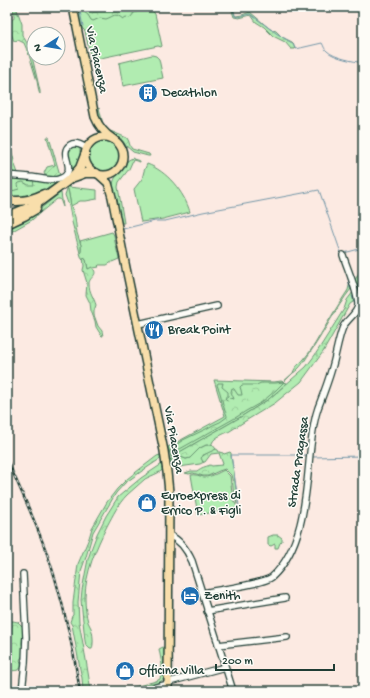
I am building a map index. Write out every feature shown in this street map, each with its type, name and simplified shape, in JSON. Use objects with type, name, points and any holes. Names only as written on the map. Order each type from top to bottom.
[{"type":"highway","points":[[7,224],[20,219],[33,211],[60,190],[78,171],[88,149]]},
{"type":"highway","points":[[7,215],[35,205],[68,181],[85,172],[97,173]]},
{"type":"highway","points":[[7,200],[25,201],[58,188]]},
{"type":"main road","name":"Via Piacenza","points":[[73,7],[95,117]]},
{"type":"main road","points":[[95,117],[103,132],[119,144],[123,152],[122,161],[117,170],[108,174],[97,173],[92,170],[86,160],[88,149],[95,130],[95,117]]},
{"type":"main road","points":[[88,149],[96,138],[103,137],[113,139]]},
{"type":"main road","name":"Via Piacenza","points":[[112,197],[113,176],[117,170]]},
{"type":"main road","name":"Via Piacenza","points":[[97,173],[108,183],[112,197],[164,450],[169,492],[168,686]]},
{"type":"street","points":[[7,175],[57,180],[69,171],[66,150],[69,146],[76,143],[88,149]]},
{"type":"street","name":"Strada Pragassa","points":[[202,593],[256,583],[271,578],[282,564],[294,543],[304,509],[315,418],[328,380],[343,327],[355,312],[358,305],[343,255]]},
{"type":"street","points":[[138,324],[217,306]]},
{"type":"street","points":[[169,535],[178,540],[188,552],[233,691]]},
{"type":"street","points":[[22,691],[26,637],[23,574]]},
{"type":"street","points":[[207,611],[285,598]]},
{"type":"street","points":[[218,645],[287,638]]},
{"type":"street","points":[[139,691],[168,686],[225,668]]},
{"type":"green space","points":[[11,7],[16,7],[22,24],[22,35],[26,41],[26,48],[24,43],[18,40],[14,41],[10,31],[7,28],[14,18]]},
{"type":"green space","points":[[76,7],[152,7],[162,46],[91,60],[85,31],[80,23]]},
{"type":"green space","points":[[83,7],[140,7],[130,18],[126,17],[123,19],[114,15],[106,19],[100,18],[93,21],[84,12]]},
{"type":"green space","points":[[231,7],[233,7],[236,16],[250,12],[270,29],[276,31],[282,37],[292,42],[295,49],[291,49],[285,42],[273,36],[264,27],[256,22],[251,15],[239,18],[234,17]]},
{"type":"green space","points":[[152,55],[159,59],[163,78],[123,86],[119,63]]},
{"type":"green space","points":[[32,66],[34,66],[40,94]]},
{"type":"green space","points":[[99,108],[104,127],[127,138],[132,149],[149,154],[150,156],[133,152],[117,136],[106,131],[99,120]]},
{"type":"green space","points":[[7,134],[18,173],[17,174],[7,173]]},
{"type":"green space","points":[[47,137],[49,137],[60,175],[56,178],[46,177],[44,173],[47,167],[55,165]]},
{"type":"green space","points":[[101,139],[107,139],[111,140],[118,146],[121,156],[120,163],[114,170],[107,173],[101,173],[97,172],[90,166],[87,159],[87,153],[88,149],[94,142]]},
{"type":"green space","points":[[75,145],[80,148],[80,164],[72,172],[69,151],[70,147]]},
{"type":"green space","points":[[133,158],[140,162],[133,160],[129,169],[119,182],[118,187],[124,223],[120,223],[113,188],[114,182],[115,178],[127,162]]},
{"type":"green space","points":[[147,164],[154,167],[174,183],[184,197],[190,212],[163,219],[141,222],[134,189],[142,179]]},
{"type":"green space","points":[[7,177],[59,182],[32,197],[25,199],[7,197]]},
{"type":"green space","points":[[7,178],[33,180],[34,185],[28,185],[23,182],[19,183],[19,189],[12,191],[7,189]]},
{"type":"green space","points":[[68,187],[97,190],[97,199],[80,201],[71,206],[67,189]]},
{"type":"green space","points":[[67,189],[81,245],[80,253],[65,195]]},
{"type":"green space","points":[[60,193],[63,207],[60,199],[57,199],[32,220],[7,234],[7,226],[35,213]]},
{"type":"green space","points":[[112,232],[119,259],[107,265],[99,265],[99,267],[88,269],[86,260],[84,257],[83,260],[82,259],[80,253],[80,241]]},
{"type":"green space","points":[[83,257],[86,260],[88,269],[92,267],[95,272],[89,281],[89,287],[96,305],[94,315],[103,336],[96,327],[90,303],[86,295],[87,283],[83,270]]},
{"type":"green space","points":[[363,266],[363,284],[358,291],[355,280]]},
{"type":"green space","points":[[350,282],[351,289],[304,362],[293,373],[296,367],[313,347],[348,290]]},
{"type":"green space","points":[[353,292],[356,300],[350,304],[323,352],[301,382],[275,403],[216,438],[211,445],[206,445],[200,448],[190,458],[186,459],[181,457],[173,462],[171,457],[269,399],[306,367],[344,309],[347,300]]},
{"type":"green space","points":[[293,373],[262,402],[171,454],[170,450],[183,440],[227,417],[217,385],[218,383],[223,383],[222,387],[228,392],[228,396],[225,398],[227,400],[229,398],[234,399],[231,392],[232,388],[238,395],[242,395],[240,387],[242,385],[283,382]]},
{"type":"green space","points":[[214,380],[281,381],[287,383],[269,399],[171,457],[168,447],[225,416]]},
{"type":"green space","points":[[212,444],[216,449],[203,455],[204,462],[200,464],[172,468],[169,461],[171,459],[173,462],[181,457],[186,459],[190,458],[200,448]]},
{"type":"green space","points":[[216,449],[224,454],[231,453],[237,504],[234,497],[231,475],[225,469],[208,476],[185,473],[197,471],[210,465],[222,465],[223,464],[219,453],[211,454],[205,462],[203,462],[201,458]]},
{"type":"green space","points":[[160,455],[160,459],[125,483],[116,493],[93,532],[81,571],[78,602],[79,622],[91,691],[83,691],[82,678],[72,625],[70,622],[73,615],[78,564],[92,528],[107,502],[127,479]]},
{"type":"green space","points":[[162,464],[164,469],[145,479],[121,502],[107,526],[95,552],[85,589],[86,613],[93,638],[92,649],[90,649],[86,645],[85,641],[81,600],[88,559],[97,534],[118,497],[141,478]]},
{"type":"green space","points":[[224,470],[230,476],[233,500],[238,508],[198,515],[191,475],[207,477]]},
{"type":"green space","points":[[278,535],[282,538],[278,548],[275,548],[275,544],[271,546],[268,545],[268,537]]},
{"type":"green space","points":[[7,622],[18,622],[23,627],[22,643],[24,653],[20,660],[22,666],[21,668],[7,673]]},
{"type":"green space","points":[[163,647],[165,648],[165,678],[156,684],[144,688],[120,691],[160,679],[162,665],[159,649]]},
{"type":"waterway","points":[[79,7],[83,26]]},
{"type":"waterway","points":[[232,7],[235,16],[238,17],[250,14],[292,43],[296,49],[322,43],[326,50],[334,56],[363,63]]},
{"type":"waterway","points":[[123,229],[155,221],[165,221],[203,212],[319,190],[341,253]]},
{"type":"waterway","points":[[344,253],[363,248]]},
{"type":"waterway","points":[[348,278],[350,288]]},
{"type":"waterway","points":[[352,296],[355,305]]},
{"type":"waterway","points":[[239,506],[231,455],[308,455]]},
{"type":"waterway","points":[[312,457],[363,456]]},
{"type":"railway","points":[[7,460],[39,533],[55,578],[63,606],[80,691]]},
{"type":"place","name":"Decathlon","points":[[148,93]]},
{"type":"place","name":"Break Point","points":[[154,330]]},
{"type":"place","name":"Euroexpress di Errico P. & Figli","points":[[147,503]]},
{"type":"place","name":"Zenith","points":[[190,596]]},
{"type":"place","name":"Officina Villa","points":[[125,671]]}]
